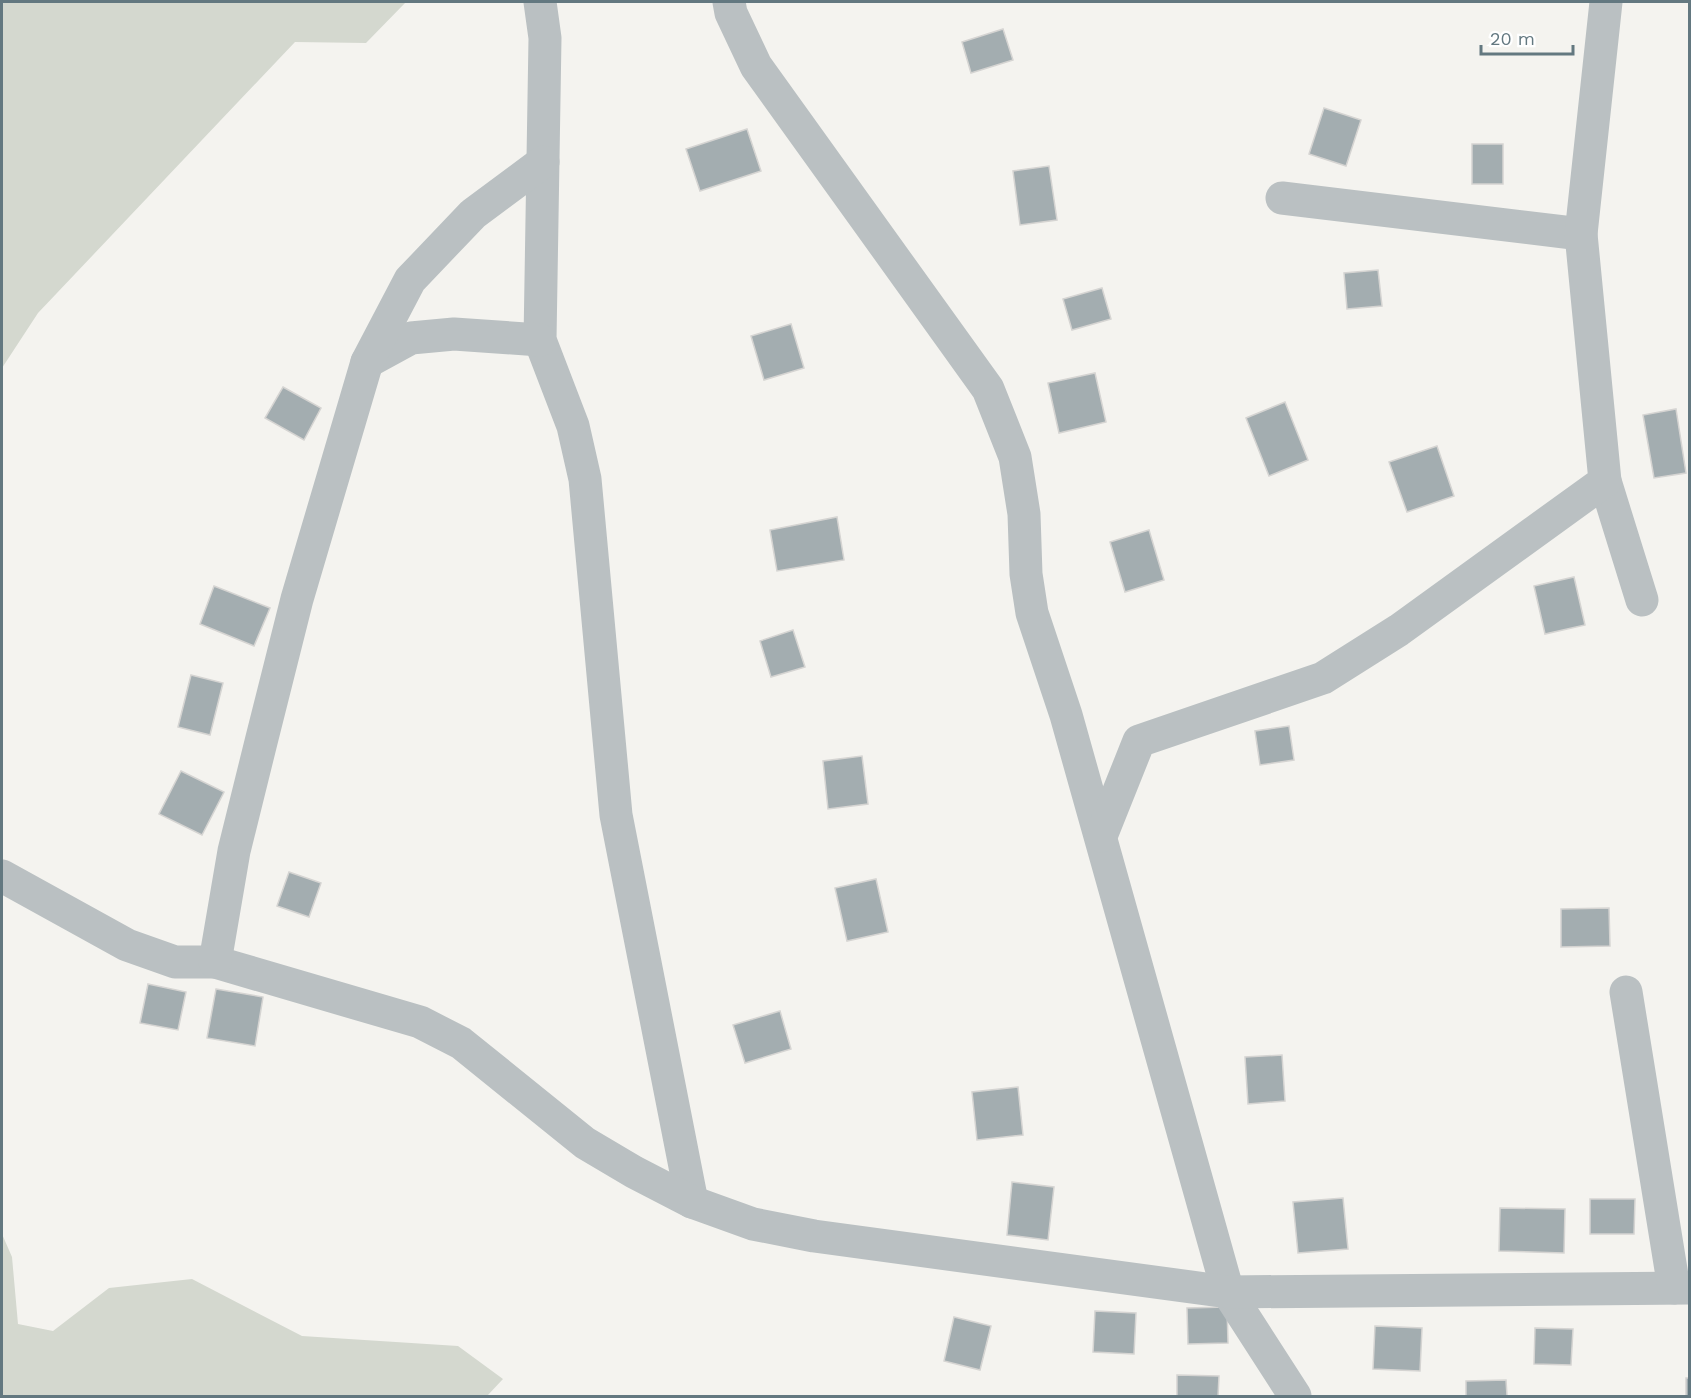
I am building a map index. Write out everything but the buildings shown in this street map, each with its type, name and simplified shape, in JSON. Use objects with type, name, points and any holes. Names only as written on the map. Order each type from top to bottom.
[{"type":"street","points":[[540,2],[545,38],[540,340],[573,426],[585,479],[616,815],[692,1202]]},
{"type":"street","points":[[729,2],[731,13],[756,66],[988,389],[1015,458],[1024,514],[1026,574],[1032,613],[1066,715],[1101,836],[1228,1292],[1295,1396]]},
{"type":"street","points":[[1606,2],[1581,234],[1605,482],[1642,600]]},
{"type":"street","points":[[215,962],[234,851],[263,731],[297,599],[367,362],[410,280],[473,214],[543,162]]},
{"type":"street","points":[[1282,198],[1581,234]]},
{"type":"street","points":[[367,362],[411,338],[454,334],[540,340]]},
{"type":"street","points":[[1101,836],[1139,741],[1323,678],[1399,630],[1605,482]]},
{"type":"street","points":[[2,876],[128,945],[175,962],[215,962],[420,1022],[461,1043],[585,1143],[692,1202],[753,1224],[813,1236],[1228,1292],[1682,1288],[1626,993]]},
{"type":"shaded area","points":[[2,2],[406,2],[366,43],[295,42],[38,313],[2,368]]},
{"type":"shaded area","points":[[2,1234],[12,1257],[18,1324],[53,1331],[109,1288],[192,1279],[302,1336],[458,1346],[503,1379],[487,1396],[2,1396]]}]
